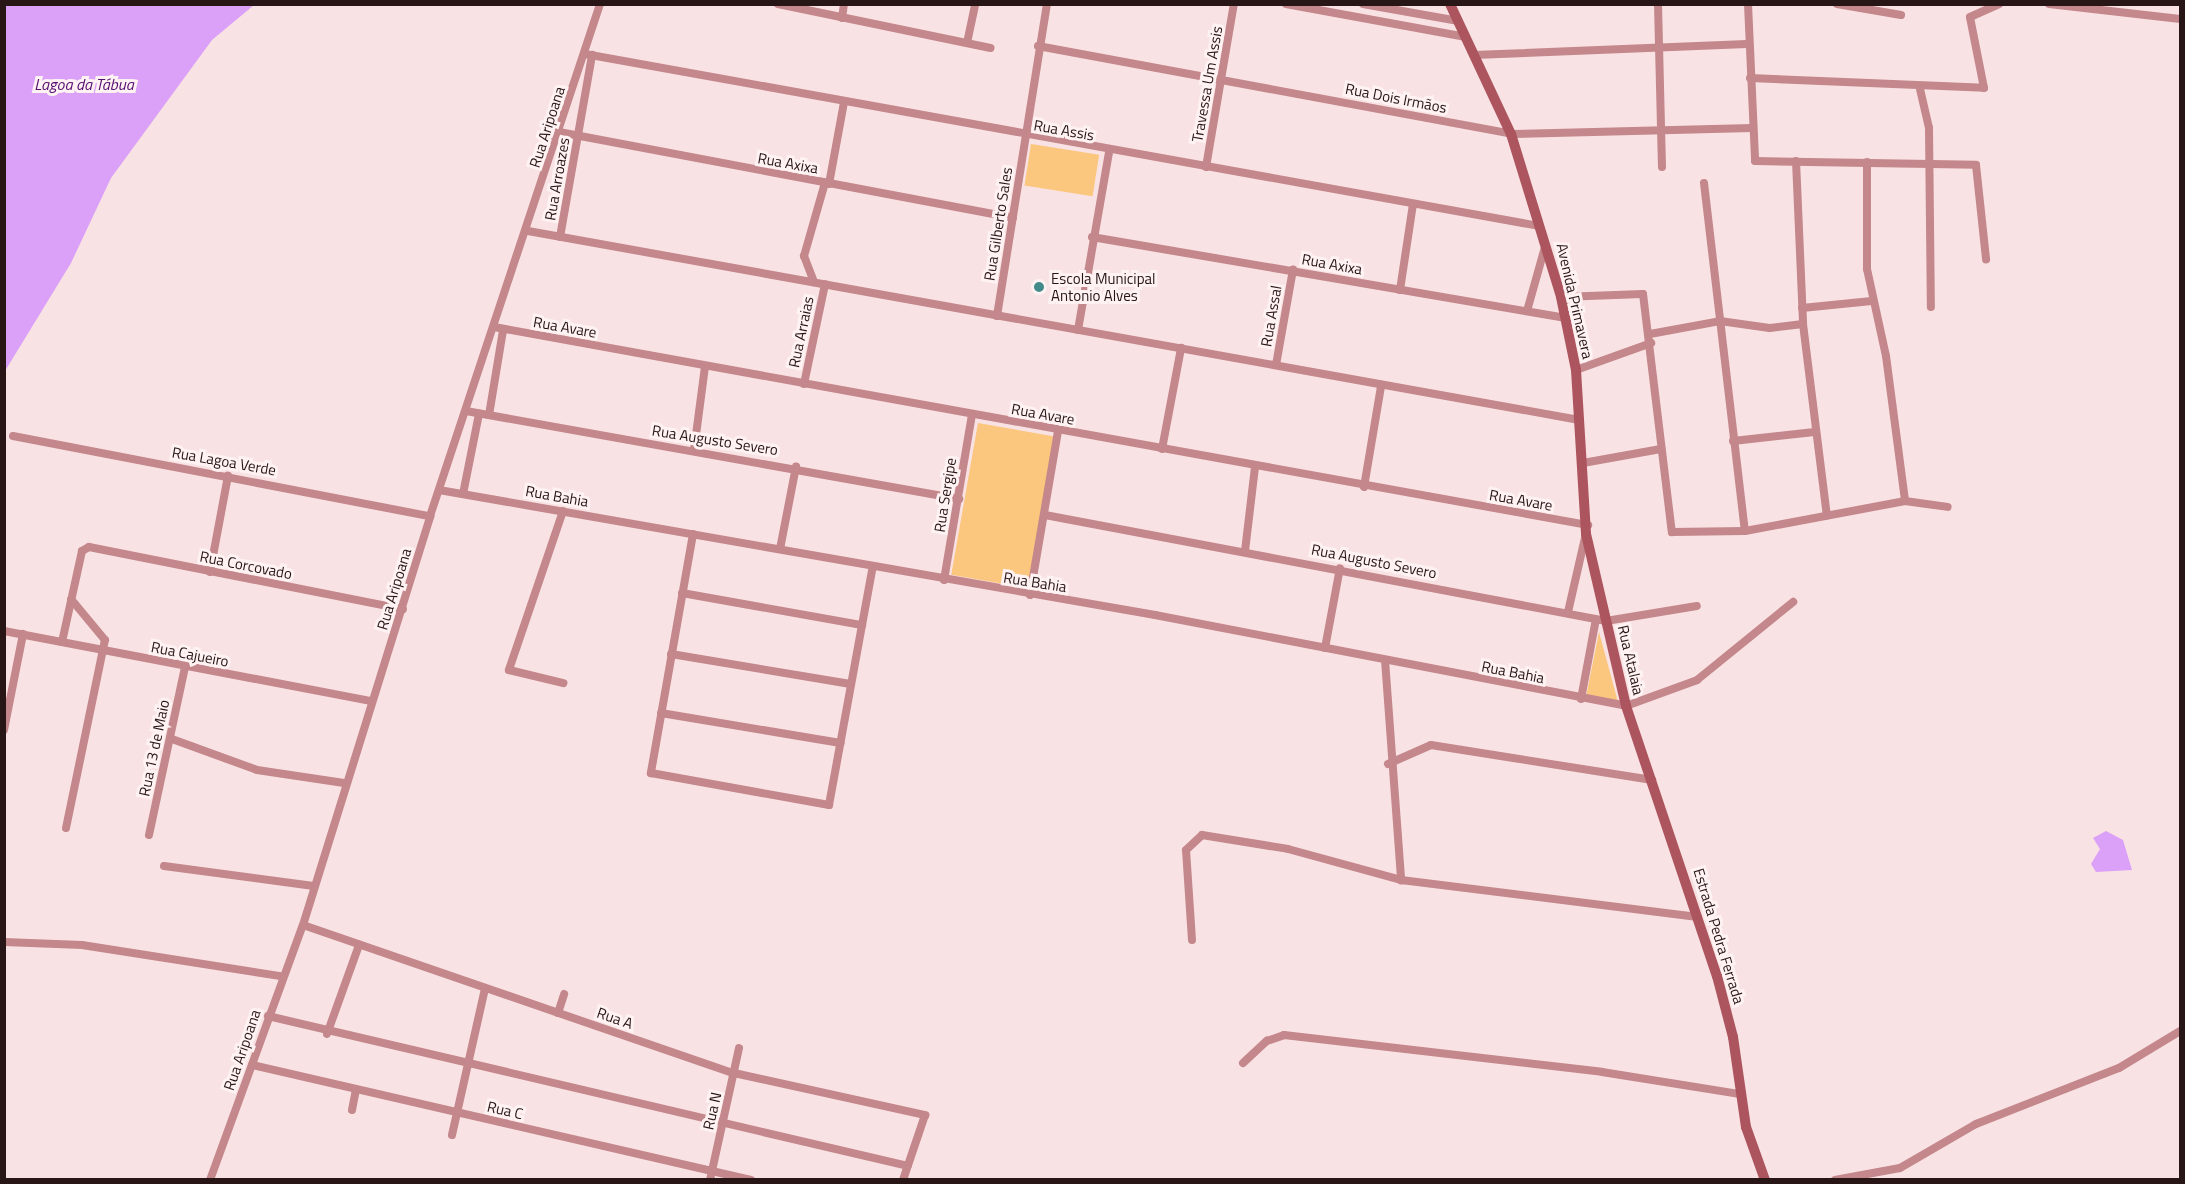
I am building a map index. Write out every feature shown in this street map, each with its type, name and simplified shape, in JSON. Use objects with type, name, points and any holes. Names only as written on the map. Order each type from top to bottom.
[{"type":"street","name":"Rua Aripoana","points":[[210,1179],[252,1065],[281,976],[303,925],[344,783],[403,609],[430,516],[528,231],[559,132],[589,54],[600,4]]},
{"type":"street","points":[[778,4],[990,48]]},
{"type":"street","points":[[842,18],[844,4]]},
{"type":"street","points":[[967,43],[975,4]]},
{"type":"street","name":"Rua Gilberto Sales","points":[[997,316],[1038,46],[1047,4]]},
{"type":"street","name":"Travessa Um Assis","points":[[1206,167],[1234,4]]},
{"type":"street","points":[[1286,4],[1466,37]]},
{"type":"street","points":[[1363,4],[1458,21]]},
{"type":"street","name":"Avenida Primavera","points":[[1450,4],[1511,134],[1561,297],[1576,370],[1587,529],[1601,620]]},
{"type":"street","points":[[1658,4],[1662,167]]},
{"type":"street","points":[[1748,4],[1747,44],[1755,161],[1977,166],[1986,259]]},
{"type":"street","points":[[1838,4],[1901,15]]},
{"type":"street","points":[[1750,78],[1920,89],[1985,87],[1970,17],[1999,4]]},
{"type":"street","points":[[2049,4],[2181,19]]},
{"type":"street","points":[[1474,55],[1658,50],[1747,44]]},
{"type":"street","name":"Rua Dois Irmãos","points":[[1038,46],[1511,134],[1752,128]]},
{"type":"street","name":"Rua Assis","points":[[589,54],[1108,152],[1539,226]]},
{"type":"street","name":"Rua Arroazes","points":[[560,237],[579,137],[589,54]]},
{"type":"street","points":[[1920,89],[1929,128],[1931,307]]},
{"type":"street","points":[[814,282],[804,256],[827,184],[844,102]]},
{"type":"street","name":"Rua Axixa","points":[[559,132],[1012,218]]},
{"type":"street","points":[[1077,330],[1108,152]]},
{"type":"street","points":[[1796,161],[1803,324],[1827,516]]},
{"type":"street","points":[[1867,162],[1866,262],[1872,301],[1886,356],[1905,501]]},
{"type":"street","points":[[1704,183],[1745,531]]},
{"type":"street","points":[[1400,290],[1413,204]]},
{"type":"street","points":[[528,231],[1579,420]]},
{"type":"street","name":"Rua Axixa","points":[[1092,237],[1566,318]]},
{"type":"street","points":[[1527,311],[1546,243]]},
{"type":"street","name":"Rua Assal","points":[[1276,365],[1293,270]]},
{"type":"street","name":"Rua Arraias","points":[[804,384],[825,284]]},
{"type":"street","points":[[1561,297],[1642,293],[1650,333],[1661,449],[1672,532],[1745,531],[1905,501],[1948,507]]},
{"type":"street","points":[[1802,308],[1872,301]]},
{"type":"street","points":[[1650,333],[1720,321],[1770,328],[1803,324]]},
{"type":"street","name":"Rua Avare","points":[[494,327],[1587,529]]},
{"type":"street","points":[[489,415],[503,330]]},
{"type":"street","points":[[1576,370],[1651,343]]},
{"type":"street","points":[[1162,449],[1181,348]]},
{"type":"street","points":[[694,450],[705,367]]},
{"type":"street","points":[[1364,487],[1381,386]]},
{"type":"street","name":"Rua Augusto Severo","points":[[466,411],[795,466],[959,499]]},
{"type":"street","points":[[464,494],[479,414]]},
{"type":"street","name":"Rua Sergipe","points":[[944,580],[972,415]]},
{"type":"street","points":[[1030,595],[1058,431]]},
{"type":"street","points":[[1733,441],[1815,432]]},
{"type":"street","name":"Rua Lagoa Verde","points":[[14,436],[430,516]]},
{"type":"street","points":[[1583,463],[1661,449]]},
{"type":"street","points":[[780,549],[795,466]]},
{"type":"street","points":[[1245,550],[1255,467]]},
{"type":"street","points":[[210,572],[228,476]]},
{"type":"street","name":"Rua Bahia","points":[[439,490],[1325,648],[1626,706]]},
{"type":"street","points":[[563,511],[509,670],[563,683]]},
{"type":"street","name":"Rua Augusto Severo","points":[[1045,515],[1245,550],[1601,620],[1697,606]]},
{"type":"street","points":[[1568,612],[1587,529]]},
{"type":"street","points":[[693,534],[651,773],[829,806],[873,566]]},
{"type":"street","name":"Rua Corcovado","points":[[71,599],[84,548],[403,609]]},
{"type":"street","points":[[1325,648],[1340,568]]},
{"type":"street","points":[[682,593],[862,625]]},
{"type":"street","points":[[62,642],[71,599]]},
{"type":"street","points":[[66,828],[104,650],[102,634],[71,599]]},
{"type":"street","points":[[1626,706],[1697,680],[1793,602]]},
{"type":"street","points":[[1581,699],[1601,620]]},
{"type":"street","name":"Rua Atalaia","points":[[1601,620],[1626,706]]},
{"type":"street","name":"Rua Cajueiro","points":[[4,631],[371,701]]},
{"type":"street","points":[[4,730],[23,634]]},
{"type":"street","points":[[671,654],[851,684]]},
{"type":"street","points":[[1385,660],[1388,764],[1401,880]]},
{"type":"street","name":"Rua 13 de Maio","points":[[149,835],[172,740],[184,667]]},
{"type":"street","name":"Estrada Pedra Ferrada","points":[[1626,706],[1698,917],[1733,1037],[1740,1094],[1765,1179]]},
{"type":"street","points":[[661,713],[841,743]]},
{"type":"street","points":[[172,740],[257,770],[344,783]]},
{"type":"street","points":[[1388,764],[1431,745],[1652,780]]},
{"type":"street","points":[[1192,940],[1185,853],[1193,838],[1211,836],[1288,849],[1401,880],[1698,917]]},
{"type":"street","points":[[164,866],[314,886]]},
{"type":"street","name":"Rua A","points":[[303,925],[734,1073],[925,1115],[908,1166]]},
{"type":"street","points":[[4,942],[82,945],[281,976]]},
{"type":"street","points":[[327,1034],[359,945]]},
{"type":"street","points":[[452,1135],[485,989]]},
{"type":"street","points":[[558,1013],[564,994]]},
{"type":"street","points":[[268,1016],[327,1034],[908,1166],[903,1179]]},
{"type":"street","points":[[1835,1179],[1900,1168],[1976,1125],[2119,1068],[2181,1031]]},
{"type":"street","points":[[1243,1063],[1267,1041],[1284,1035],[1602,1072],[1740,1094]]},
{"type":"street","name":"Rua N","points":[[710,1179],[739,1048]]},
{"type":"street","name":"Rua C","points":[[252,1065],[751,1179]]},
{"type":"street","points":[[352,1110],[356,1090]]},
{"type":"shaded area","points":[[1031,144],[1099,155],[1093,196],[1024,185]]},
{"type":"shaded area","points":[[978,423],[1055,437],[1028,588],[951,575]]},
{"type":"shaded area","points":[[1599,632],[1618,702],[1586,697]]},
{"type":"water","name":"Lagoa da Tábua","points":[[5,4],[254,5],[212,40],[111,178],[71,263],[5,371]]},
{"type":"water","points":[[2106,831],[2123,840],[2132,870],[2096,872],[2091,864],[2100,849],[2093,838]]},
{"type":"place","name":"Escola Municipal Antonio Alves","points":[[1039,287]]}]
